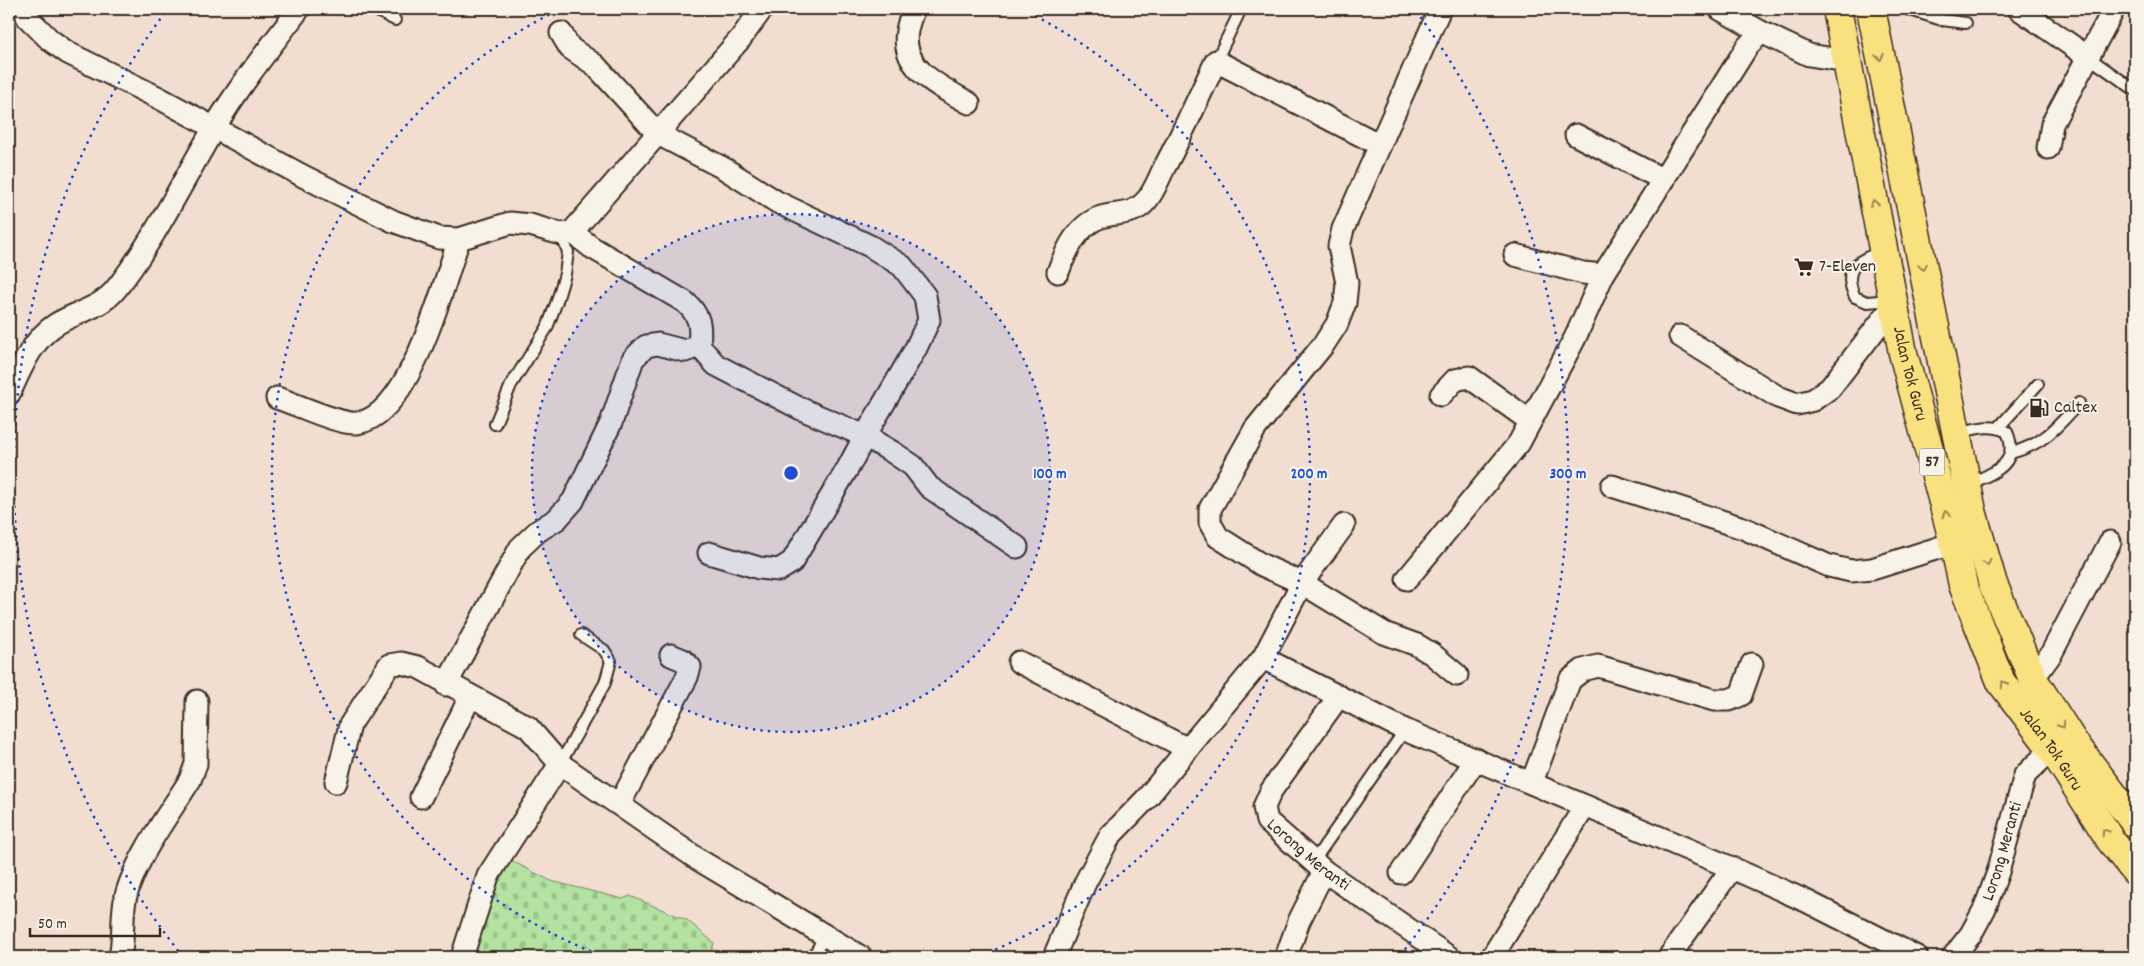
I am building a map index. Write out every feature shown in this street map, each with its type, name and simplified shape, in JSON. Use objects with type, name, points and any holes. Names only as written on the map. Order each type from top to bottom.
[{"type":"main road","name":"Jalan Tok Guru","points":[[1836,9],[1902,353],[1954,543],[1963,584],[2001,682],[2052,749],[2111,841],[2135,871]]},
{"type":"main road","name":"Jalan Tok Guru","points":[[1871,9],[1956,433],[1993,584],[2033,679],[2074,743],[2135,821]]},
{"type":"main road","points":[[1882,246],[1916,232]]},
{"type":"street","points":[[9,394],[31,349],[53,326],[74,314],[94,308],[115,290],[175,199],[214,129],[299,9]]},
{"type":"street","points":[[567,233],[658,134],[742,38],[762,9]]},
{"type":"street","points":[[914,9],[906,32],[909,55],[920,72],[969,103]]},
{"type":"street","points":[[1440,9],[1343,228],[1339,246],[1347,283],[1345,303],[1337,324],[1324,344],[1255,429],[1210,509],[1210,523],[1218,537],[1262,565],[1302,583],[1384,633],[1417,645],[1432,654],[1456,674]]},
{"type":"street","points":[[1720,9],[1761,32],[1809,54],[1847,62]]},
{"type":"street","points":[[2019,9],[2088,58]]},
{"type":"street","points":[[2048,148],[2052,124],[2114,9]]},
{"type":"street","points":[[22,15],[68,53],[161,99],[214,129],[393,221],[439,238],[459,239],[510,222],[567,233],[685,302],[695,311],[701,325],[699,346],[716,364],[799,408],[864,436],[913,466],[929,487],[1017,547]]},
{"type":"street","points":[[1407,579],[1519,443],[1574,338],[1603,274],[1747,47],[1761,32]]},
{"type":"street","points":[[561,33],[570,48],[595,65],[658,134],[725,170],[777,202],[870,246],[902,266],[925,296],[929,320],[900,378],[864,436],[849,466],[792,562],[779,570],[759,568],[709,553]]},
{"type":"street","points":[[1058,272],[1065,252],[1077,234],[1088,223],[1102,217],[1135,211],[1147,200],[1178,141],[1216,61],[1380,145]]},
{"type":"street","points":[[1576,135],[1664,180]]},
{"type":"street","points":[[277,398],[341,421],[357,423],[377,416],[401,391],[421,347],[459,239]]},
{"type":"street","points":[[1515,255],[1582,273],[1603,274]]},
{"type":"street","points":[[1680,336],[1778,397],[1797,404],[1813,400],[1830,388],[1893,302]]},
{"type":"street","points":[[446,685],[520,548],[538,531],[557,519],[573,501],[611,423],[633,359],[646,346],[658,344],[685,351],[699,346]]},
{"type":"street","points":[[1441,395],[1455,380],[1469,377],[1530,421]]},
{"type":"street","points":[[1612,486],[1743,528],[1829,566],[1851,571],[1872,569],[1954,543]]},
{"type":"street","points":[[1054,957],[1085,883],[1110,836],[1146,799],[1263,658],[1302,583],[1344,525]]},
{"type":"street","points":[[2033,679],[2051,654],[2110,542]]},
{"type":"street","points":[[620,803],[687,677],[690,667],[684,660],[671,655]]},
{"type":"street","points":[[1263,658],[1405,730],[1732,868],[1806,901],[1917,957]]},
{"type":"street","points":[[1019,662],[1188,749]]},
{"type":"street","points":[[336,782],[350,725],[389,665],[401,663],[418,667],[446,685],[528,727],[560,764],[620,803],[699,860],[861,957]]},
{"type":"street","points":[[1532,782],[1570,680],[1583,670],[1598,666],[1714,700],[1730,700],[1741,695],[1752,664]]},
{"type":"street","name":"Lorong Meranti","points":[[1340,696],[1271,791],[1264,807],[1267,821],[1318,867],[1436,954]]},
{"type":"street","points":[[421,797],[470,697]]},
{"type":"street","points":[[120,957],[122,913],[126,892],[136,870],[190,780],[196,764],[197,701]]},
{"type":"street","name":"Lorong Meranti","points":[[1953,957],[1971,934],[1985,908],[1998,872],[2026,775],[2052,749]]},
{"type":"street","points":[[1401,873],[1476,759]]},
{"type":"street","points":[[462,957],[488,876],[560,764]]},
{"type":"street","points":[[1492,957],[1585,806]]},
{"type":"street","points":[[1286,957],[1318,867]]},
{"type":"street","points":[[1669,957],[1732,868]]},
{"type":"lane","points":[[373,9],[395,20]]},
{"type":"lane","points":[[1216,61],[1241,9]]},
{"type":"lane","points":[[1907,9],[1942,20],[1966,23]]},
{"type":"lane","points":[[2088,58],[2135,90]]},
{"type":"lane","points":[[495,424],[511,385],[547,328],[565,274],[568,252],[567,233]]},
{"type":"lane","points":[[1882,246],[1858,261],[1851,270],[1850,286],[1855,297],[1867,302],[1893,302]]},
{"type":"lane","points":[[1999,427],[2038,384]]},
{"type":"lane","points":[[2011,453],[2030,448],[2042,441],[2079,403]]},
{"type":"lane","points":[[1956,433],[1999,427],[2008,432],[2012,441],[2011,453],[2005,464],[1996,472],[1967,484]]},
{"type":"lane","points":[[560,764],[605,683],[609,671],[610,661],[604,650],[580,635]]},
{"type":"lane","points":[[1318,867],[1405,730]]},
{"type":"lane","points":[[812,957],[825,935]]},
{"type":"green space","points":[[502,856],[551,881],[623,899],[630,896],[687,920],[714,943],[709,957],[469,957]]},
{"type":"place","name":"7-Eleven","points":[[1804,267]]},
{"type":"place","name":"Caltex","points":[[2039,408]]}]
